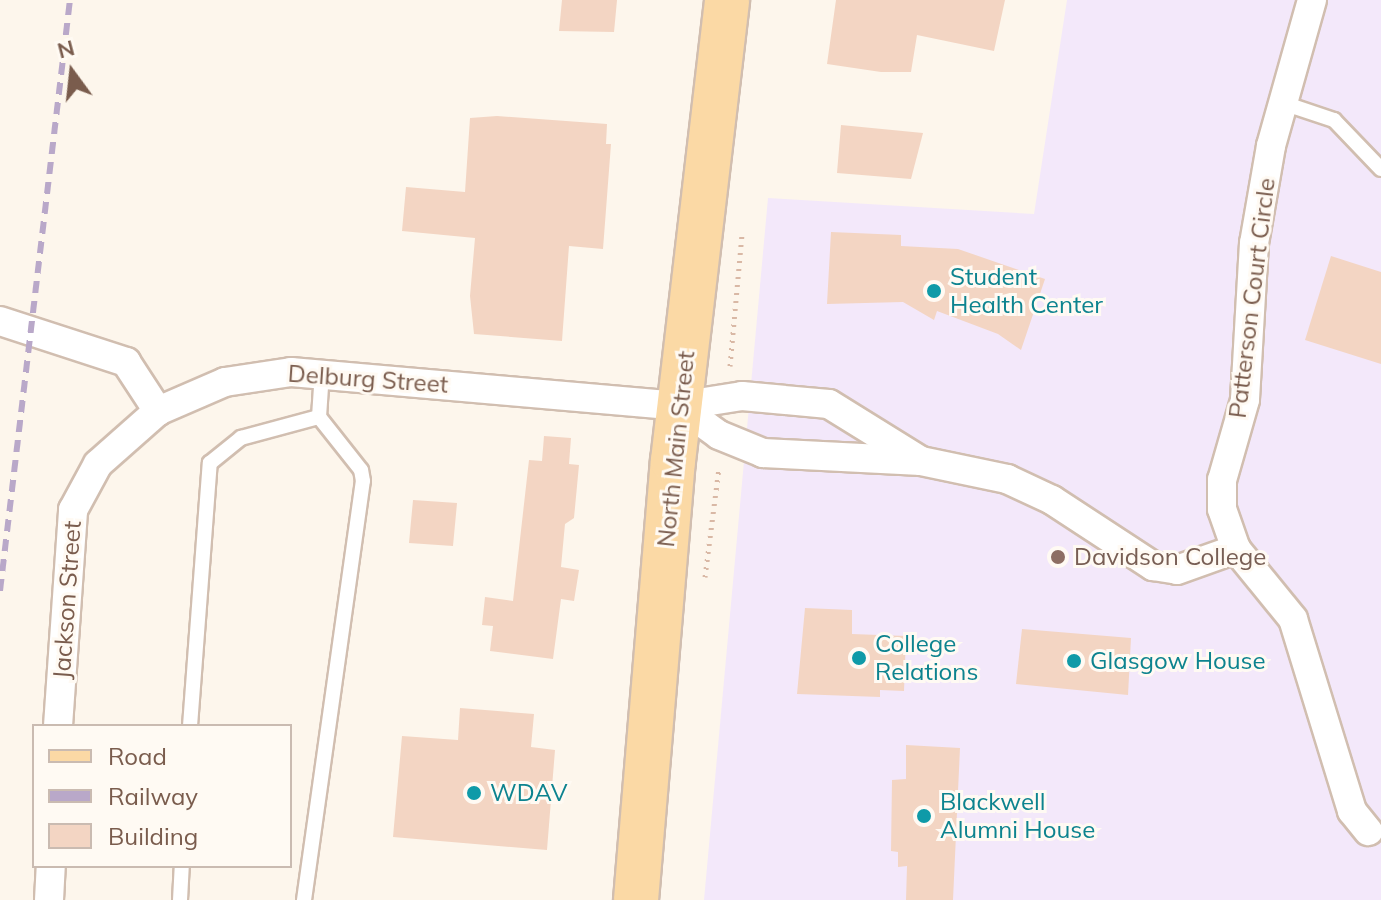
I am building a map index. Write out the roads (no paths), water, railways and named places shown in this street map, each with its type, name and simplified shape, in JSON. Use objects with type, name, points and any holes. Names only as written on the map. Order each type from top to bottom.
[{"type":"main road","name":"North Main Street","points":[[636,900],[679,406],[727,0]]},
{"type":"street","name":"Patterson Court Circle","points":[[1312,0],[1283,103],[1254,243],[1245,400],[1222,480],[1222,509],[1236,549],[1293,619],[1352,811],[1368,831]]},
{"type":"street","points":[[0,321],[126,362],[158,411]]},
{"type":"street","name":"Delburg Street","points":[[158,411],[199,391],[248,376],[322,372],[679,406],[742,396],[829,404],[921,461]]},
{"type":"street","points":[[679,406],[724,438],[763,453],[921,461],[1027,486],[1153,566],[1177,570],[1236,549]]},
{"type":"street","name":"Jackson Street","points":[[58,724],[73,510],[98,464],[158,411]]},
{"type":"street","points":[[49,900],[51,868]]},
{"type":"lane","points":[[1283,103],[1334,120],[1381,169]]},
{"type":"lane","points":[[304,900],[363,481],[361,470],[319,417],[322,372]]},
{"type":"lane","points":[[190,724],[210,463],[241,438],[319,417]]},
{"type":"lane","points":[[180,900],[182,868]]},
{"type":"railway","points":[[0,591],[70,0]]},
{"type":"place","name":"Student Health Center","points":[[934,291]]},
{"type":"place","name":"Davidson College","points":[[1058,557]]},
{"type":"place","name":"College Relations","points":[[859,658]]},
{"type":"place","name":"Glasgow House","points":[[1074,661]]},
{"type":"place","name":"WDAV","points":[[474,793]]},
{"type":"place","name":"Blackwell Alumni House","points":[[924,816]]}]
